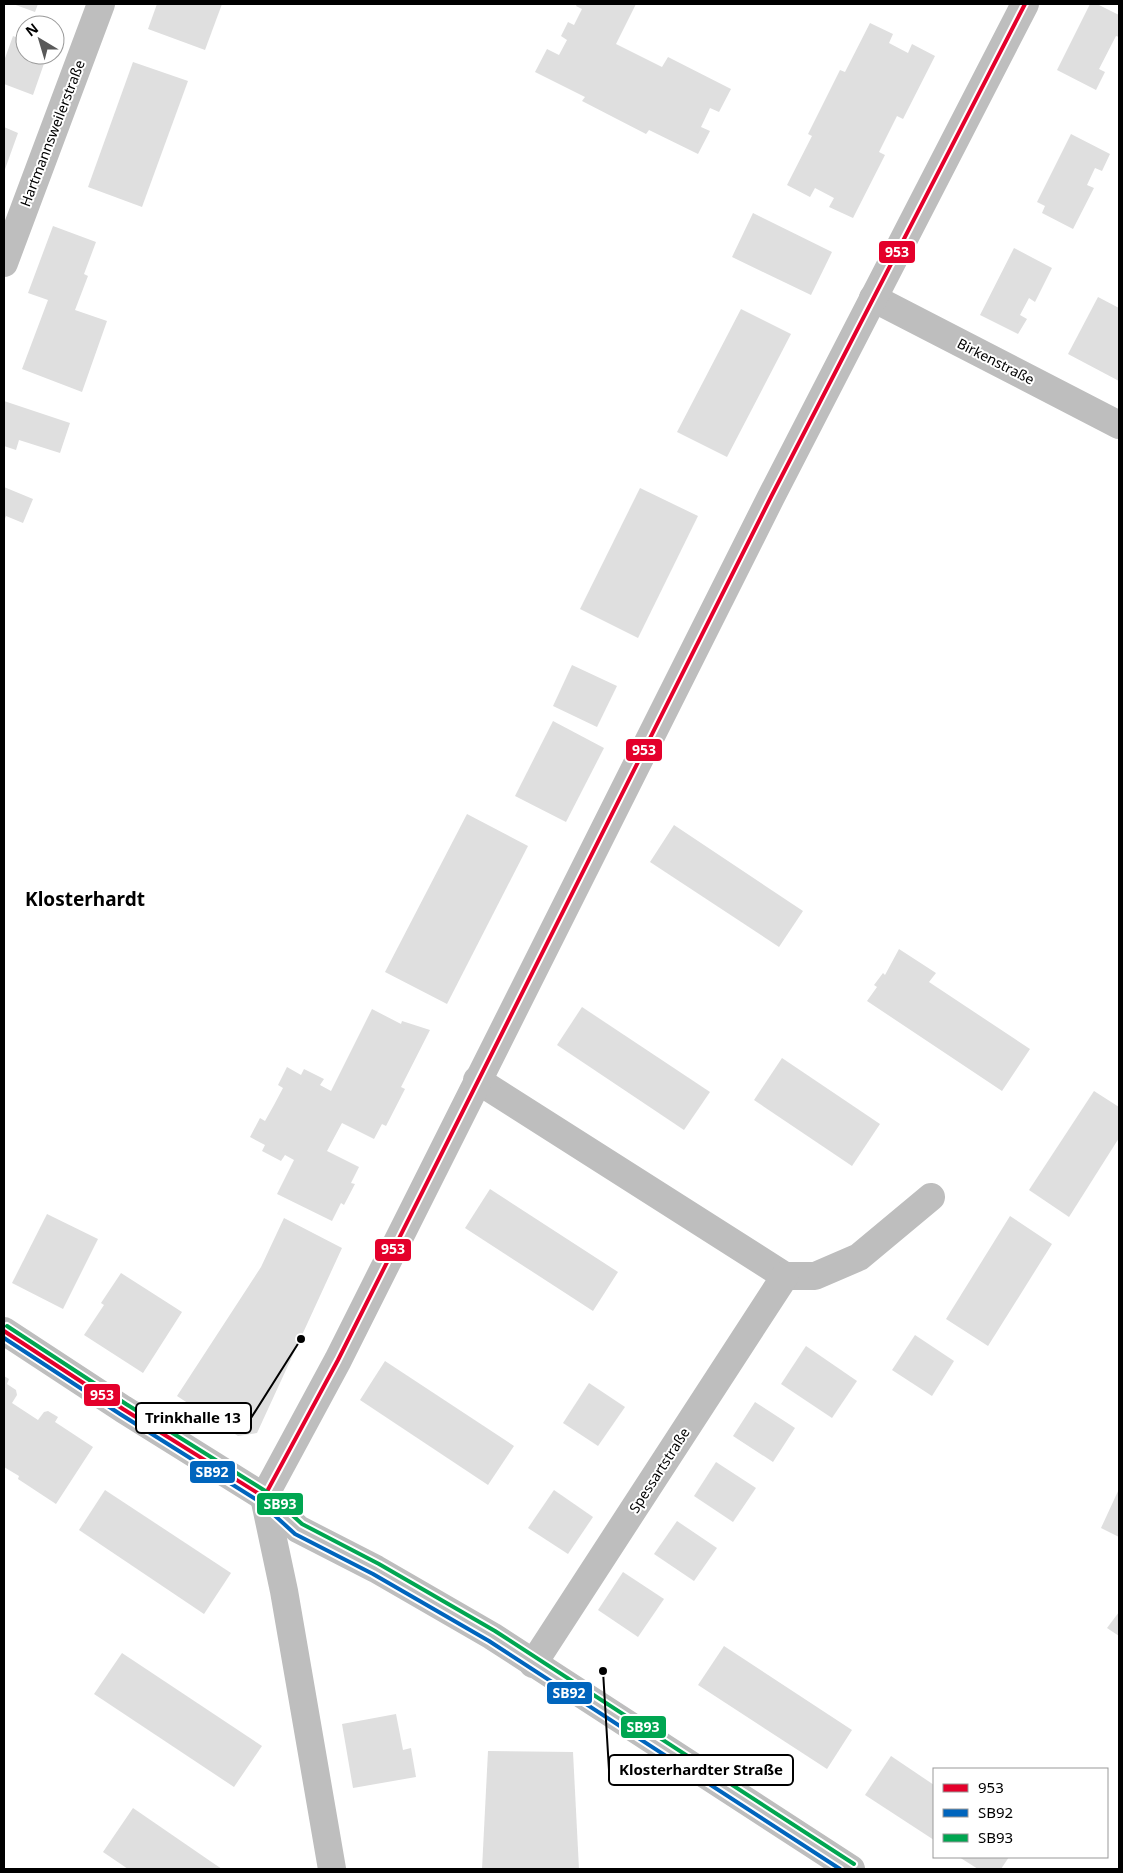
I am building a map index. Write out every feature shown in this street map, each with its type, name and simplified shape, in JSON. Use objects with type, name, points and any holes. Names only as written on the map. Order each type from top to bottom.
[{"type":"street","name":"Hartmannsweilerstraße","points":[[4,263],[101,4]]},
{"type":"street","points":[[332,1869],[284,1591],[264,1497],[338,1360],[477,1080],[873,298],[1025,4]]},
{"type":"street","name":"Birkenstraße","points":[[873,298],[1119,425]]},
{"type":"street","points":[[477,1080],[786,1276],[815,1276],[859,1257],[931,1197]]},
{"type":"street","name":"Spessartstraße","points":[[533,1664],[786,1276]]},
{"type":"street","points":[[4,1331],[123,1409],[264,1497],[298,1529],[376,1569],[492,1636],[851,1869]]},
{"type":"building","points":[[13,4],[38,4],[35,12]]},
{"type":"building","points":[[157,4],[222,4],[205,50],[148,29]]},
{"type":"building","points":[[577,4],[636,4],[616,44],[662,67],[668,57],[731,89],[719,112],[710,108],[701,127],[710,131],[698,154],[649,130],[646,134],[582,101],[585,97],[535,72],[547,49],[559,55],[567,40],[561,36],[568,22],[574,25],[582,9],[576,6]]},
{"type":"building","points":[[1090,4],[1097,4],[1119,15],[1119,37],[1116,36],[1099,69],[1105,72],[1096,90],[1057,70]]},
{"type":"building","points":[[870,23],[893,34],[889,43],[908,53],[912,44],[935,56],[903,119],[897,116],[879,152],[885,155],[853,218],[829,207],[834,198],[815,188],[810,197],[787,185],[812,136],[808,134],[840,70],[845,72]]},
{"type":"building","points":[[13,36],[15,37],[15,65],[44,65],[33,95],[4,84],[4,61]]},
{"type":"building","points":[[133,62],[188,81],[142,207],[88,187]]},
{"type":"building","points":[[4,127],[18,133],[4,172]]},
{"type":"building","points":[[1071,134],[1110,154],[1102,171],[1095,168],[1087,185],[1094,188],[1073,229],[1042,213],[1045,206],[1037,202]]},
{"type":"building","points":[[753,213],[832,252],[811,295],[732,257]]},
{"type":"building","points":[[53,226],[96,242],[84,274],[88,276],[75,310],[107,321],[82,392],[22,369],[48,300],[28,293]]},
{"type":"building","points":[[1014,248],[1052,268],[1035,302],[1029,298],[1020,315],[1027,319],[1018,334],[980,315]]},
{"type":"building","points":[[1098,297],[1119,308],[1119,381],[1068,354]]},
{"type":"building","points":[[741,309],[791,334],[727,457],[677,432]]},
{"type":"building","points":[[4,401],[70,423],[60,453],[19,440],[16,450],[4,446]]},
{"type":"building","points":[[4,487],[33,499],[23,523],[6,516],[4,521]]},
{"type":"building","points":[[640,488],[698,516],[638,638],[580,609]]},
{"type":"building","points":[[572,665],[617,686],[597,727],[553,706]]},
{"type":"building","points":[[553,721],[604,748],[566,822],[515,796]]},
{"type":"building","points":[[467,814],[528,846],[447,1004],[385,972]]},
{"type":"building","points":[[674,825],[803,911],[779,947],[650,862]]},
{"type":"building","points":[[899,949],[936,973],[929,982],[1030,1049],[1002,1091],[867,1001],[877,987],[874,985],[883,973],[885,975]]},
{"type":"building","points":[[582,1007],[710,1092],[684,1130],[557,1045]]},
{"type":"building","points":[[372,1009],[401,1024],[402,1021],[430,1030],[401,1087],[405,1089],[386,1126],[382,1124],[374,1139],[342,1123],[327,1151],[359,1167],[351,1183],[355,1184],[344,1205],[341,1203],[332,1221],[277,1194],[294,1160],[285,1155],[281,1161],[262,1151],[265,1145],[250,1137],[260,1118],[265,1121],[283,1088],[278,1085],[287,1067],[301,1075],[304,1069],[324,1079],[320,1085],[331,1091]]},
{"type":"building","points":[[782,1058],[880,1124],[852,1166],[754,1100]]},
{"type":"building","points":[[1094,1091],[1119,1107],[1119,1138],[1069,1217],[1029,1190]]},
{"type":"building","points":[[490,1189],[618,1272],[593,1311],[465,1228]]},
{"type":"building","points":[[47,1214],[98,1239],[63,1309],[12,1283]]},
{"type":"building","points":[[1010,1216],[1052,1244],[988,1346],[946,1319]]},
{"type":"building","points":[[284,1218],[342,1248],[257,1433],[238,1436],[177,1396],[261,1267]]},
{"type":"building","points":[[121,1273],[182,1312],[143,1373],[84,1335],[104,1305],[101,1303]]},
{"type":"building","points":[[915,1335],[954,1361],[932,1396],[892,1370]]},
{"type":"building","points":[[806,1346],[857,1381],[832,1418],[781,1384]]},
{"type":"building","points":[[385,1361],[514,1446],[488,1485],[360,1400]]},
{"type":"building","points":[[4,1376],[9,1379],[7,1384],[16,1390],[17,1395],[12,1403],[38,1420],[44,1412],[48,1411],[58,1417],[55,1422],[93,1447],[56,1504],[18,1479],[19,1476],[4,1467]]},
{"type":"building","points":[[589,1383],[625,1407],[598,1446],[563,1423]]},
{"type":"building","points":[[755,1402],[795,1428],[773,1462],[733,1436]]},
{"type":"building","points":[[716,1462],[756,1488],[733,1522],[694,1496]]},
{"type":"building","points":[[1119,1489],[1119,1537],[1101,1528]]},
{"type":"building","points":[[105,1490],[231,1573],[204,1614],[79,1530]]},
{"type":"building","points":[[554,1490],[593,1517],[568,1554],[528,1528]]},
{"type":"building","points":[[677,1521],[717,1548],[694,1581],[654,1554]]},
{"type":"building","points":[[623,1572],[664,1599],[638,1637],[598,1610]]},
{"type":"building","points":[[1119,1612],[1119,1636],[1107,1628]]},
{"type":"building","points":[[724,1646],[852,1730],[827,1769],[698,1685]]},
{"type":"building","points":[[122,1653],[262,1746],[234,1787],[94,1694]]},
{"type":"building","points":[[396,1714],[403,1750],[411,1748],[416,1777],[353,1788],[342,1724]]},
{"type":"building","points":[[488,1751],[573,1752],[579,1869],[482,1869]]},
{"type":"building","points":[[891,1756],[933,1784],[933,1839],[865,1795]]},
{"type":"building","points":[[133,1808],[222,1869],[128,1869],[103,1852]]},
{"type":"building","points":[[961,1858],[1008,1858],[1001,1869],[978,1869]]},
{"type":"transit line","name":"953","points":[[264,1497],[338,1360],[771,497],[1025,4]]},
{"type":"transit line","name":"SB93","points":[[7,1326],[126,1404],[267,1492],[302,1524],[379,1564],[495,1631],[854,1864]]},
{"type":"transit line","name":"953","points":[[4,1331],[123,1409],[264,1497]]},
{"type":"transit line","name":"SB92","points":[[4,1338],[260,1502],[295,1534],[373,1574],[489,1641],[840,1869]]},
{"type":"place","name":"Trinkhalle 13","points":[[301,1339]]},
{"type":"place","name":"Klosterhardter Straße","points":[[603,1671]]},
{"type":"district","name":"Klosterhardt","points":[[85,899]]}]
